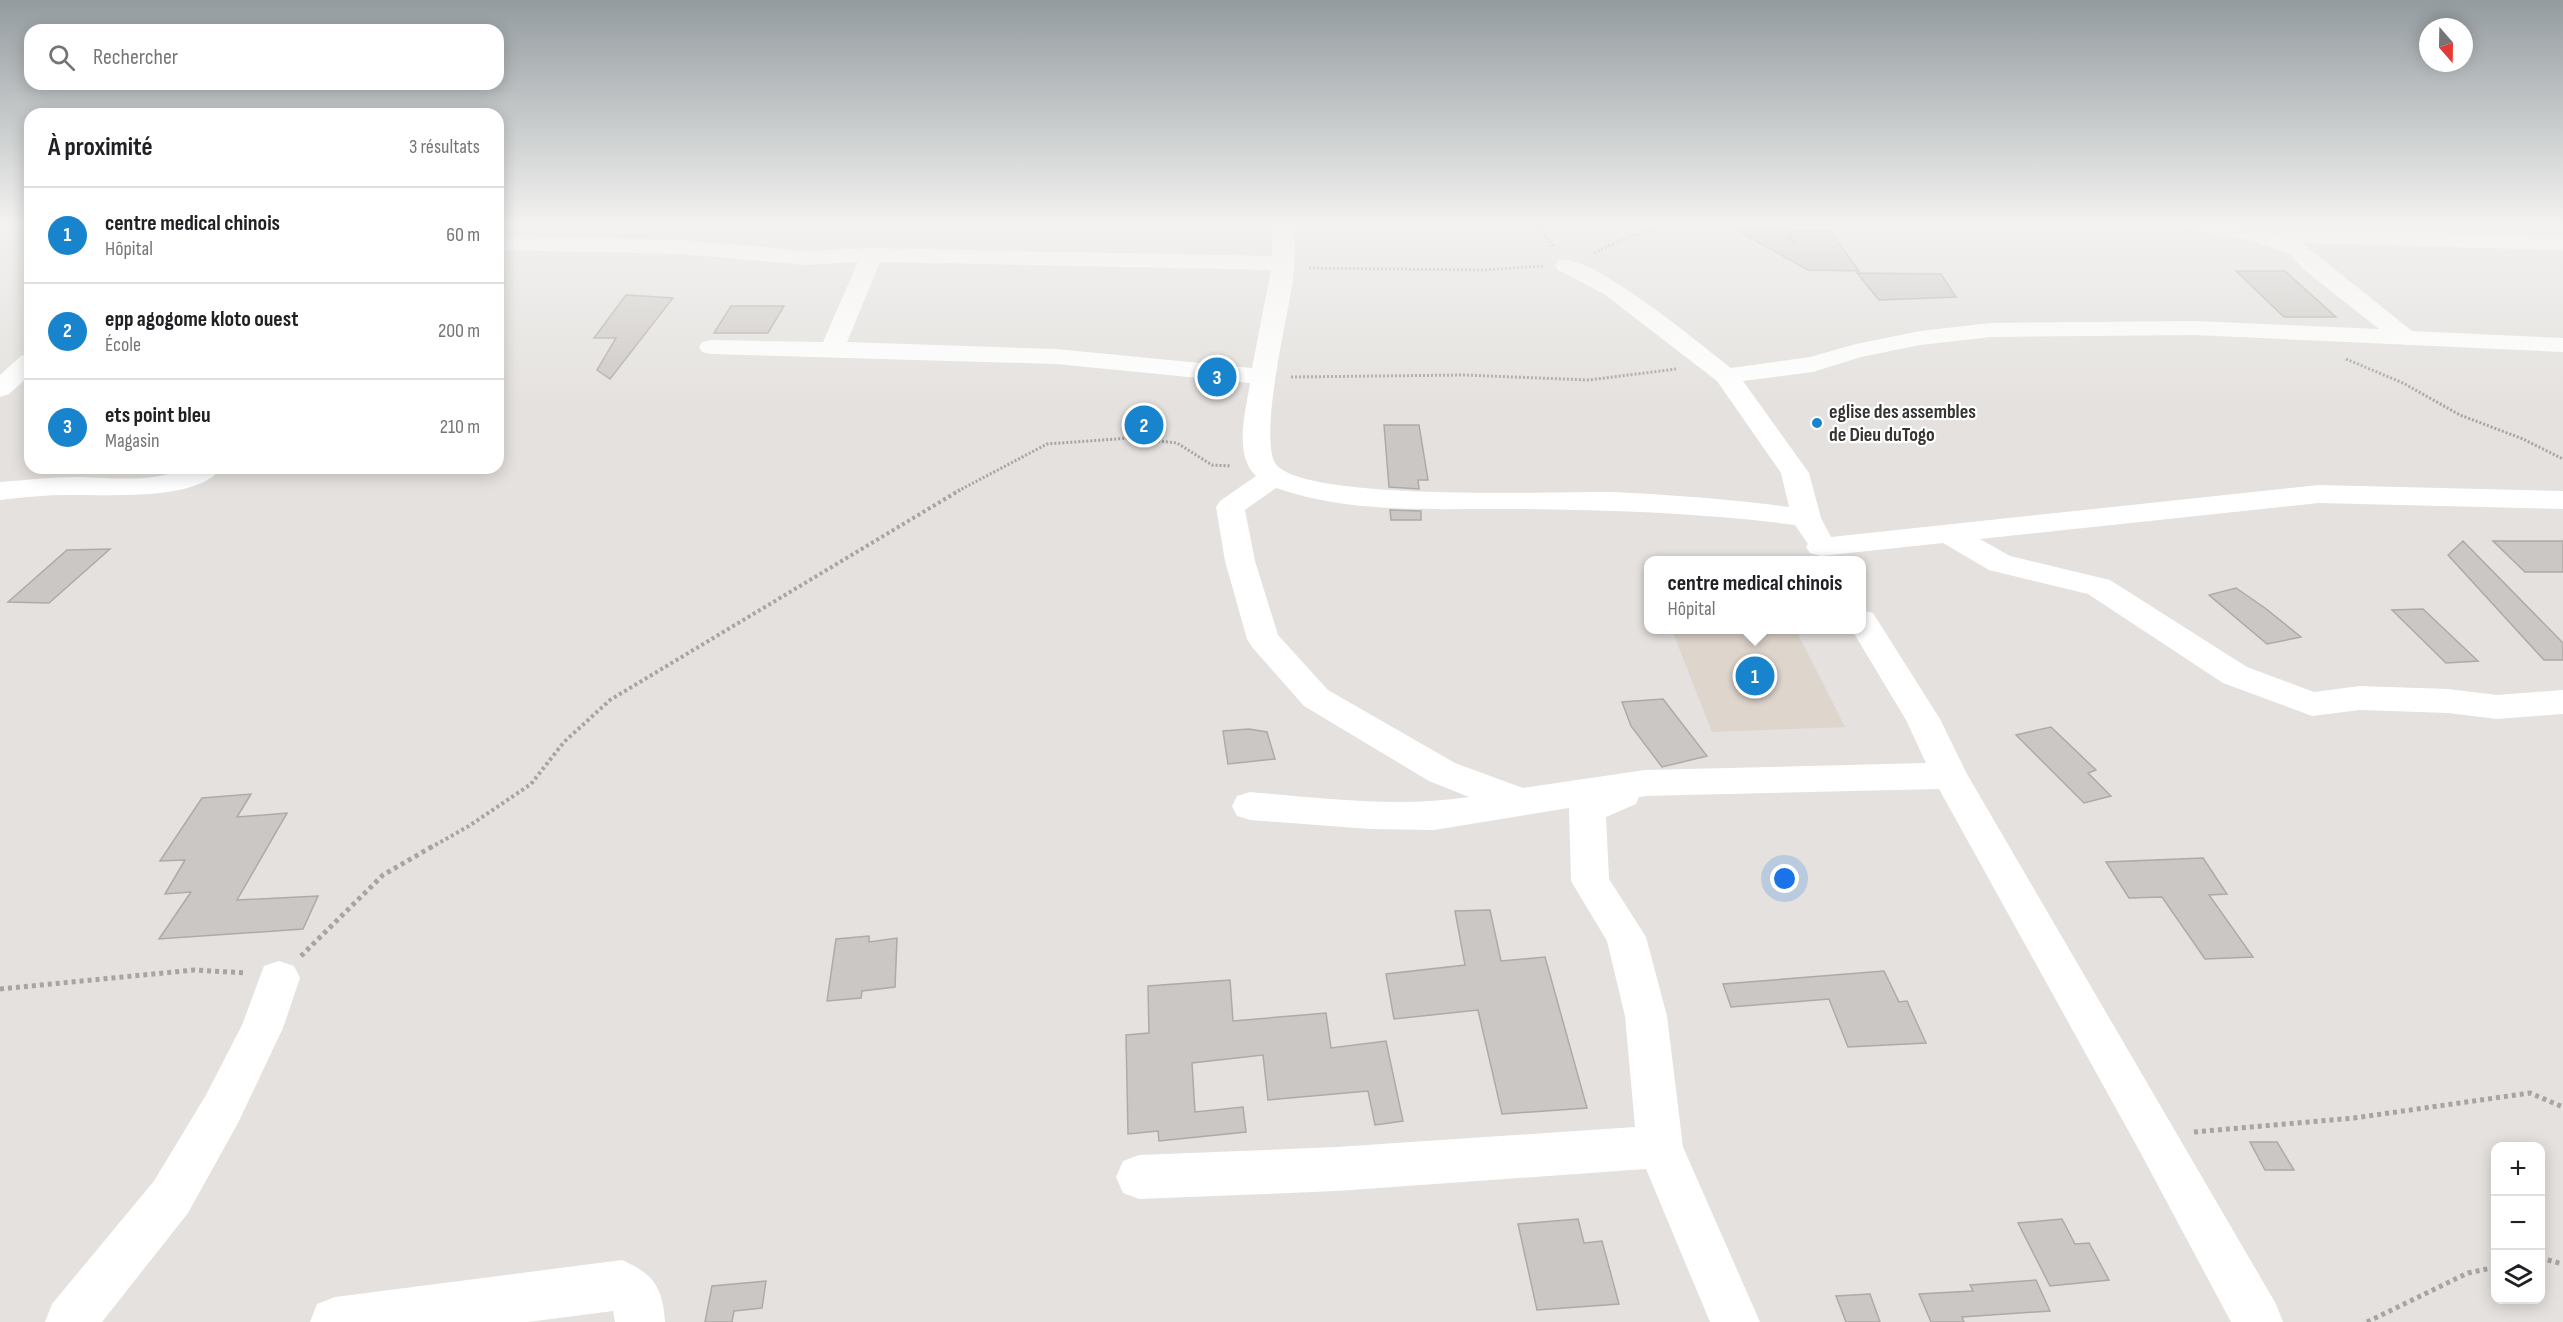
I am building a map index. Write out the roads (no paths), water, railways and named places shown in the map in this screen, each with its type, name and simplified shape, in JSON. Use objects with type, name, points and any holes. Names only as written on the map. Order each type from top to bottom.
[{"type":"street","points":[[832,350],[860,284]]},
{"type":"street","points":[[1278,284],[1263,377],[1257,450],[1268,472],[1326,493],[1366,498],[1610,501],[1716,506],[1806,518]]},
{"type":"street","points":[[1602,284],[1612,289],[1726,376],[1795,473],[1806,518],[1825,554],[1947,533],[2319,494],[2563,500]]},
{"type":"street","points":[[2336,284],[2407,339]]},
{"type":"street","points":[[1726,376],[1794,368],[1895,342],[1965,332],[2184,328],[2563,345]]},
{"type":"street","points":[[711,347],[1079,357],[1180,364],[1263,377]]},
{"type":"street","points":[[0,389],[24,367]]},
{"type":"street","points":[[1268,472],[1230,507],[1240,561],[1263,639],[1316,698],[1442,772],[1522,803]]},
{"type":"street","points":[[0,491],[34,487],[156,485],[187,479],[196,474]]},
{"type":"street","points":[[1947,533],[2000,562],[2098,587],[2235,675],[2312,704],[2360,698],[2448,701],[2497,706],[2563,702]]},
{"type":"street","points":[[1866,626],[1923,718],[1950,776],[2155,1135],[2258,1322]]},
{"type":"street","points":[[1250,806],[1370,815],[1434,816],[1645,783],[1950,776]]},
{"type":"street","points":[[1645,783],[1587,810],[1590,881],[1626,937],[1646,1016],[1660,1147],[1735,1322]]},
{"type":"street","points":[[70,1322],[171,1197],[222,1109],[262,1028],[279,978]]},
{"type":"street","points":[[1139,1177],[1337,1169],[1660,1147]]},
{"type":"street","points":[[335,1322],[622,1285],[639,1301],[640,1322]]},
{"type":"place","name":"ets point bleu","points":[[1217,377]]},
{"type":"place","name":"eglise des assembles de Dieu duTogo","points":[[1817,423]]},
{"type":"place","name":"epp agogome kloto ouest","points":[[1144,425]]},
{"type":"place","name":"centre medical chinois","points":[[1755,676]]}]
